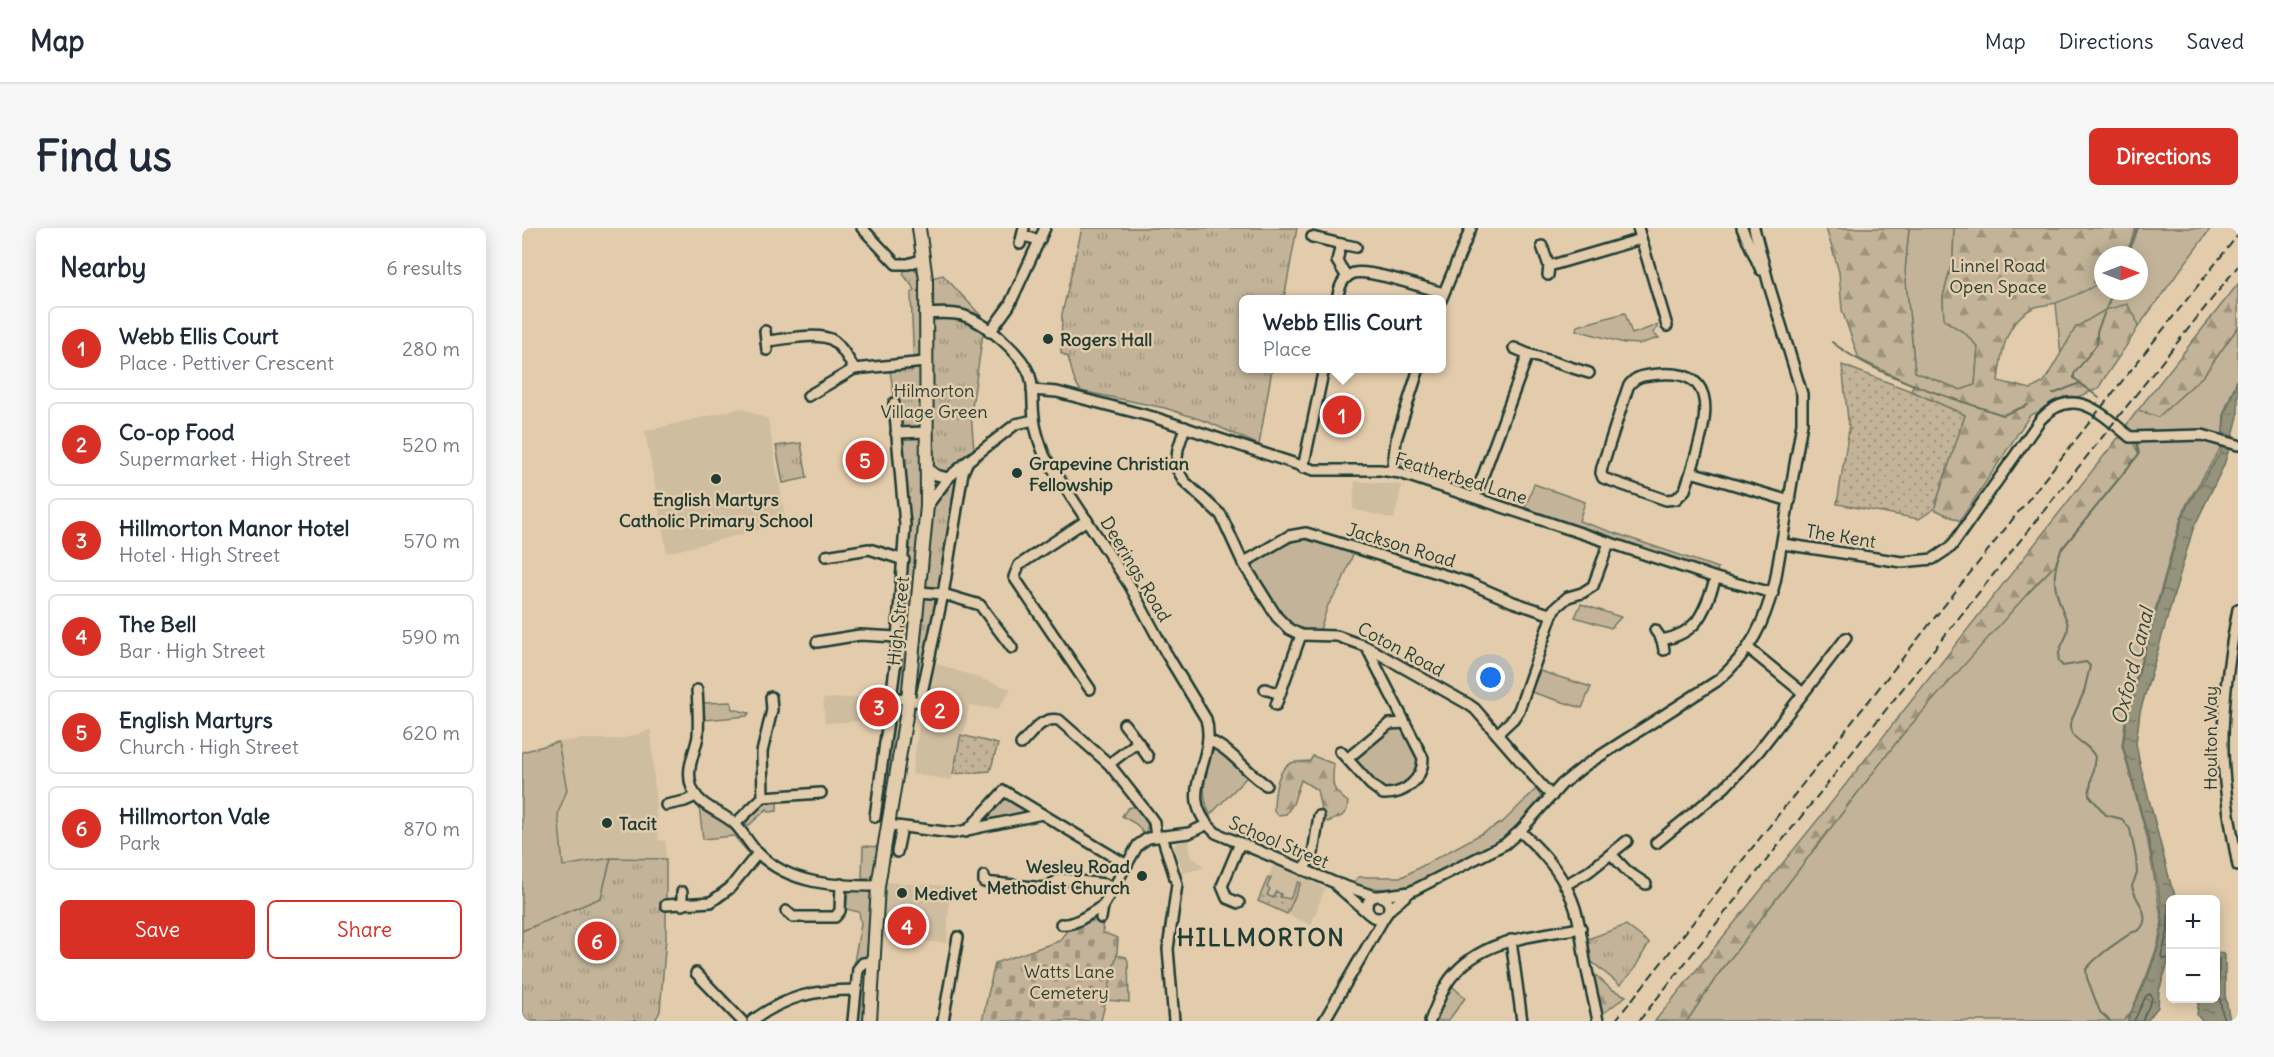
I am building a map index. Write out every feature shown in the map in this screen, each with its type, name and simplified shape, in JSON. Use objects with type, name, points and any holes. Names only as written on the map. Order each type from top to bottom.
[{"type":"highway","name":"High Street","points":[[870,1021],[878,886],[901,753],[914,701],[913,655],[926,525],[927,432],[922,230]]},
{"type":"street","points":[[862,228],[896,264],[924,260]]},
{"type":"street","points":[[990,332],[1009,306],[1045,228]]},
{"type":"street","points":[[1442,295],[1471,228]]},
{"type":"street","points":[[1638,228],[1667,327]]},
{"type":"street","points":[[1742,228],[1768,285]]},
{"type":"street","points":[[1754,228],[1768,285],[1802,394],[1802,423],[1783,544]]},
{"type":"street","points":[[1023,236],[1040,240]]},
{"type":"street","points":[[1312,237],[1356,247]]},
{"type":"street","points":[[1542,246],[1548,270],[1641,239]]},
{"type":"street","points":[[1341,244],[1336,261],[1347,278]]},
{"type":"street","points":[[1338,295],[1339,289],[1347,278],[1354,273],[1375,274],[1439,295]]},
{"type":"street","name":"Deerings Road","points":[[925,314],[951,313],[976,321],[1013,350],[1023,363],[1030,376],[1034,420],[1045,457],[1130,586],[1166,653],[1206,719],[1209,727],[1208,740],[1196,790],[1197,800]]},
{"type":"street","points":[[766,340],[816,336],[826,338],[839,346],[854,369]]},
{"type":"street","points":[[1514,348],[1585,372],[1578,381]]},
{"type":"street","points":[[1475,497],[1528,354]]},
{"type":"street","points":[[808,396],[828,389],[854,369],[926,362]]},
{"type":"street","points":[[1303,468],[1323,373]]},
{"type":"street","points":[[1392,472],[1396,440],[1418,373]]},
{"type":"street","points":[[1676,373],[1691,379],[1698,385],[1705,401],[1706,413],[1691,472],[1685,490],[1676,499],[1666,500],[1603,478],[1602,467],[1628,387],[1636,378],[1643,375],[1676,373]]},
{"type":"street","name":"Featherbed Lane","points":[[1032,390],[1056,392],[1185,427],[1303,468],[1325,471],[1380,470],[1392,472],[1475,497],[1716,578],[1773,593]]},
{"type":"street","name":"High Street","points":[[875,817],[881,794],[884,751],[892,698],[904,560],[905,501],[894,403]]},
{"type":"street","name":"The Kent","points":[[1552,796],[1562,784],[1586,765],[1717,681],[1731,669],[1760,630],[1773,593],[1783,544],[1902,562],[1933,559],[1951,546],[2040,420],[2054,409],[2077,403],[2095,408],[2130,437],[2202,435],[2237,445]]},
{"type":"street","points":[[927,506],[948,478],[968,461],[1016,424],[1034,420]]},
{"type":"street","points":[[1185,427],[1178,449],[1176,467],[1184,481],[1221,515],[1243,562],[1277,617],[1289,629],[1301,635],[1276,705]]},
{"type":"street","points":[[896,433],[927,432]]},
{"type":"street","points":[[892,698],[914,701],[928,668],[963,472],[968,461]]},
{"type":"street","points":[[927,468],[936,475],[948,478]]},
{"type":"street","points":[[1691,472],[1790,501]]},
{"type":"street","points":[[1088,520],[1020,565],[1014,577],[1090,688]]},
{"type":"street","points":[[905,525],[926,525]]},
{"type":"street","name":"Jackson Road","points":[[1243,562],[1289,536],[1306,533],[1467,582],[1513,603],[1552,615]]},
{"type":"street","points":[[1497,734],[1514,719],[1519,710],[1554,609],[1568,597],[1582,593],[1593,586],[1609,543]]},
{"type":"street","points":[[826,556],[869,549],[904,560]]},
{"type":"street","points":[[1655,630],[1663,645],[1692,628],[1702,614],[1716,578]]},
{"type":"street","points":[[920,592],[943,594],[980,605],[1011,648]]},
{"type":"street","name":"Houlton Way","points":[[2238,609],[2224,698],[2223,751],[2227,803],[2238,866]]},
{"type":"street","points":[[898,625],[917,614]]},
{"type":"street","points":[[817,642],[860,635],[897,639],[913,655]]},
{"type":"street","name":"Coton Road","points":[[1301,635],[1337,636],[1365,646],[1468,704],[1552,796]]},
{"type":"street","points":[[1656,843],[1725,787],[1758,752],[1846,638]]},
{"type":"street","points":[[1340,751],[1371,785],[1383,794],[1398,793],[1416,780],[1422,769],[1423,758],[1365,646]]},
{"type":"street","points":[[1748,648],[1803,693]]},
{"type":"street","points":[[1264,689],[1280,694]]},
{"type":"street","points":[[697,690],[698,734],[689,766],[696,796],[706,806],[735,824],[758,853],[775,868],[799,879],[878,886]]},
{"type":"street","points":[[687,700],[698,700]]},
{"type":"street","points":[[763,797],[762,752],[772,710],[771,701],[783,704]]},
{"type":"street","points":[[1347,759],[1389,723],[1395,711],[1395,704]]},
{"type":"street","points":[[1021,744],[1043,722],[1055,718],[1066,725],[1109,764],[1154,822],[1177,884],[1168,949],[1174,1021]]},
{"type":"street","points":[[1389,723],[1405,723]]},
{"type":"street","points":[[1124,724],[1148,757]]},
{"type":"street","points":[[1208,740],[1218,744],[1251,774],[1266,784]]},
{"type":"street","points":[[1109,764],[1138,742]]},
{"type":"street","points":[[884,751],[901,753]]},
{"type":"street","points":[[966,832],[1004,791],[1127,865]]},
{"type":"street","points":[[735,824],[763,797],[811,798],[821,793]]},
{"type":"street","points":[[666,805],[696,796]]},
{"type":"street","name":"School Street","points":[[1324,1021],[1387,913],[1410,892],[1505,844],[1552,796]]},
{"type":"street","name":"School Street","points":[[1197,800],[1199,813],[1206,825],[1216,833],[1333,882],[1377,896],[1410,892]]},
{"type":"street","points":[[888,825],[953,833],[1042,814]]},
{"type":"street","points":[[1303,870],[1313,853],[1321,828],[1319,816]]},
{"type":"street","points":[[1101,918],[1103,906],[1138,845],[1148,838],[1189,833],[1206,825]]},
{"type":"street","points":[[897,852],[902,827]]},
{"type":"street","points":[[1520,831],[1545,855],[1565,885],[1581,928],[1585,962],[1598,1021]]},
{"type":"street","points":[[1565,885],[1588,872],[1628,842]]},
{"type":"street","points":[[1239,903],[1227,898],[1222,886],[1240,843]]},
{"type":"street","points":[[666,905],[711,902],[730,888],[758,853]]},
{"type":"street","points":[[1611,854],[1628,872],[1646,884]]},
{"type":"street","points":[[1285,874],[1289,864]]},
{"type":"street","points":[[984,876],[984,882],[1044,888],[1061,879],[1105,884],[1114,889]]},
{"type":"street","name":"School Street","points":[[1333,882],[1369,915]]},
{"type":"street","points":[[790,917],[831,919],[838,915],[841,884]]},
{"type":"street","points":[[682,892],[682,905]]},
{"type":"street","points":[[1366,946],[1372,927],[1369,915],[1367,904],[1377,896],[1387,901],[1387,913],[1379,918],[1369,915]]},
{"type":"street","points":[[1061,924],[1067,925],[1075,922],[1103,906]]},
{"type":"street","points":[[1430,1021],[1444,989],[1457,970],[1488,948],[1511,940],[1581,928]]},
{"type":"street","points":[[943,1021],[958,937]]},
{"type":"street","points":[[1511,940],[1522,1021]]},
{"type":"street","points":[[853,1021],[858,969],[863,963],[873,962]]},
{"type":"street","points":[[696,973],[742,1021]]},
{"type":"street","points":[[752,1021],[794,997],[818,991],[856,990]]},
{"type":"shaded area","name":"English Martyrs Catholic Primary School","points":[[741,408],[768,419],[786,523],[667,553],[645,431]]},
{"type":"shaded area","points":[[1355,481],[1402,485],[1394,519],[1353,509]]},
{"type":"shaded area","points":[[935,663],[1011,689],[998,709],[969,705],[965,731],[961,734],[952,780],[912,774],[918,730]]},
{"type":"shaded area","points":[[890,696],[885,720],[825,723],[823,699]]},
{"type":"shaded area","points":[[651,730],[658,840],[666,841],[666,859],[611,858],[563,866],[558,813],[567,790],[558,742],[582,739],[621,739]]},
{"type":"shaded area","points":[[1190,840],[1189,849],[1192,858],[1202,864],[1203,868],[1180,874],[1182,869],[1174,847],[1176,843]]},
{"type":"shaded area","points":[[1274,863],[1325,888],[1311,925],[1258,901]]},
{"type":"shaded area","points":[[886,882],[950,886],[947,943],[881,938]]},
{"type":"green space","points":[[1082,228],[1297,228],[1285,295],[1239,295],[1239,373],[1271,373],[1259,445],[1208,422],[1165,408],[1081,391],[1075,382],[1068,357],[1061,353],[1062,314]]},
{"type":"green space","name":"Linnel Road Open Space","points":[[1826,228],[1909,228],[1905,271],[1915,372],[1961,390],[1975,385],[1978,347],[1965,333],[1944,320],[1943,297],[1953,258],[1954,228],[2136,228],[2129,246],[2094,246],[2094,286],[2056,303],[2033,308],[2016,321],[2003,349],[1998,381],[2031,389],[2044,382],[2076,327],[2105,310],[2127,304],[2135,316],[2138,327],[2098,389],[2030,415],[1960,521],[1934,509],[1965,415],[1911,391],[1913,385],[1859,359],[1842,310],[1839,272]]},
{"type":"green space","points":[[1909,228],[1954,228],[1953,258],[1943,297],[1944,319],[1965,333],[1978,347],[1975,385],[1961,390],[1915,372],[1905,271]]},
{"type":"green space","points":[[2136,228],[2211,228],[2138,327],[2135,316],[2076,327],[2061,356],[2056,303],[2094,285],[2094,300],[2148,300],[2148,246],[2129,246]]},
{"type":"green space","name":"Hilmorton Village Green","points":[[909,269],[916,270],[920,281],[943,275],[985,320],[971,414],[974,450],[960,465],[927,659],[908,656],[885,823],[876,821],[903,602],[899,428],[890,371],[914,368],[911,294],[915,290],[903,274]]},
{"type":"green space","points":[[2238,284],[2238,327],[2204,375],[2158,417],[2138,410]]},
{"type":"green space","points":[[1625,313],[1632,334],[1657,325],[1653,333],[1659,338],[1639,344],[1624,343],[1576,330],[1577,326]]},
{"type":"green space","points":[[2238,327],[2238,377],[2224,412],[2219,451],[2187,503],[2181,518],[2126,714],[2122,746],[2147,837],[2162,922],[2158,944],[2147,975],[2131,1012],[2124,1021],[1687,1021],[1717,976],[1902,735],[2001,622],[2055,565],[2061,550],[2139,454],[2122,431],[2138,410],[2158,417],[2204,375]]},
{"type":"green space","points":[[1842,365],[1911,391],[1965,415],[1934,509],[1919,519],[1837,504],[1849,429]]},
{"type":"green space","points":[[2130,437],[2139,454],[2061,550],[2055,565],[1902,735],[1717,976],[1687,1021],[1655,1021],[1820,817],[2118,438]]},
{"type":"green space","points":[[801,443],[807,478],[783,483],[776,446]]},
{"type":"green space","points":[[1399,460],[1430,467],[1428,478],[1406,471]]},
{"type":"green space","points":[[1534,484],[1585,502],[1579,521],[1718,568],[1716,574],[1525,508]]},
{"type":"green space","points":[[1306,537],[1318,539],[1353,554],[1340,587],[1328,605],[1319,633],[1308,634],[1288,622],[1271,599],[1253,567],[1256,560]]},
{"type":"green space","points":[[1581,604],[1621,617],[1611,628],[1575,617]]},
{"type":"green space","points":[[1540,671],[1591,687],[1582,708],[1531,692]]},
{"type":"green space","points":[[731,702],[732,709],[749,713],[747,716],[705,720],[703,703]]},
{"type":"green space","points":[[1394,726],[1404,727],[1421,759],[1419,775],[1398,790],[1387,792],[1356,762],[1356,756]]},
{"type":"green space","points":[[961,735],[998,744],[990,771],[953,774]]},
{"type":"green space","points":[[558,742],[567,790],[558,813],[563,866],[611,858],[601,898],[522,931],[522,752]]},
{"type":"green space","points":[[1220,750],[1248,776],[1210,815],[1204,790],[1212,751]]},
{"type":"green space","points":[[1313,756],[1334,764],[1335,790],[1348,802],[1347,810],[1342,816],[1328,822],[1323,819],[1317,790],[1301,780],[1293,804],[1286,814],[1278,815],[1274,811],[1274,805],[1280,775],[1289,764],[1310,761]]},
{"type":"green space","points":[[1536,789],[1542,798],[1535,809],[1500,841],[1433,877],[1398,889],[1364,888],[1353,884],[1358,877],[1402,877],[1503,822]]},
{"type":"green space","points":[[1004,796],[1034,811],[981,823],[980,821]]},
{"type":"green space","points":[[777,800],[777,811],[769,812],[767,809],[746,828],[752,813],[767,803]]},
{"type":"green space","points":[[699,806],[727,823],[752,854],[749,856],[734,836],[703,839]]},
{"type":"green space","points":[[1136,806],[1148,826],[1144,834],[1136,824],[1122,816],[1128,808]]},
{"type":"green space","points":[[863,846],[880,847],[876,873],[872,878],[862,878]]},
{"type":"green space","points":[[611,858],[666,859],[666,937],[660,1011],[655,1021],[522,1021],[522,931],[601,898]]},
{"type":"green space","points":[[1268,877],[1271,878],[1267,887],[1270,889],[1267,895],[1273,898],[1276,891],[1281,894],[1280,897],[1290,899],[1298,882],[1301,883],[1287,914],[1258,901]]},
{"type":"green space","points":[[852,889],[869,892],[872,896],[866,956],[854,962],[861,924],[859,912],[846,909],[848,891]]},
{"type":"green space","name":"Watts Lane Cemetery","points":[[1098,911],[1104,933],[1118,938],[1117,953],[1101,1021],[982,1021],[995,963],[1059,941],[1069,928]]},
{"type":"green space","points":[[1626,925],[1649,943],[1633,971],[1620,985],[1591,961],[1588,939]]},
{"type":"green space","points":[[1116,955],[1126,957],[1128,961],[1129,1002],[1106,1000]]},
{"type":"green space","points":[[864,967],[869,969],[866,1021],[856,1021],[861,969]]},
{"type":"green space","points":[[1591,971],[1611,989],[1626,996],[1600,1016]]},
{"type":"green space","points":[[1452,986],[1465,998],[1448,1021],[1435,1021],[1438,1011]]},
{"type":"water","points":[[2238,380],[2238,416],[2233,436],[2224,465],[2193,529],[2140,712],[2136,743],[2139,760],[2175,895],[2166,895],[2166,969],[2159,991],[2158,1007],[2147,1021],[2127,1021],[2148,976],[2159,945],[2163,922],[2148,837],[2123,746],[2127,714],[2182,519],[2188,504],[2221,452],[2225,413]]},
{"type":"water","points":[[2220,953],[2225,955],[2225,995],[2230,1021],[2202,1021],[2197,1015],[2198,1003],[2220,1003]]},
{"type":"waterway","points":[[2131,246],[2138,228]]},
{"type":"waterway","points":[[2099,398],[2074,378],[2074,374],[2097,344],[2097,332],[2109,300]]},
{"type":"waterway","points":[[1832,342],[1870,366],[1891,376],[2003,415],[2028,405]]},
{"type":"waterway","points":[[2053,394],[2080,383]]},
{"type":"waterway","points":[[2110,1021],[2100,1012],[2087,978],[2086,969],[2107,950],[2140,929],[2144,923],[2144,917],[2132,886],[2137,873],[2130,829],[2122,819],[2106,815],[2089,795],[2095,757],[2071,730],[2070,724],[2084,692],[2090,666],[2086,662],[2063,666],[2059,662],[2059,652],[2068,627],[2057,593],[2055,573],[2061,550],[2139,454],[2137,443]]},
{"type":"railway","points":[[1615,1021],[2238,235]]},
{"type":"railway","points":[[1639,1021],[2238,266]]},
{"type":"place","name":"Rogers Hall","points":[[1048,339]]},
{"type":"place","name":"Webb Ellis Court","points":[[1342,415]]},
{"type":"place","name":"English Martyrs","points":[[865,460]]},
{"type":"place","name":"Grapevine Christian Fellowship","points":[[1017,473]]},
{"type":"place","name":"English Martyrs Catholic Primary School","points":[[716,479]]},
{"type":"place","name":"Hillmorton Manor Hotel","points":[[879,707]]},
{"type":"place","name":"Co-op Food","points":[[940,710]]},
{"type":"place","name":"Tacit","points":[[607,823]]},
{"type":"place","name":"Wesley Road Methodist Church","points":[[1142,876]]},
{"type":"place","name":"Medivet","points":[[902,893]]},
{"type":"place","name":"The Bell","points":[[907,926]]},
{"type":"place","name":"Hillmorton Vale","points":[[597,941]]},
{"type":"district","name":"HILLMORTON","points":[[1261,937]]},
{"type":"water label","name":"Oxford Canal","points":[[2132,666]]}]
